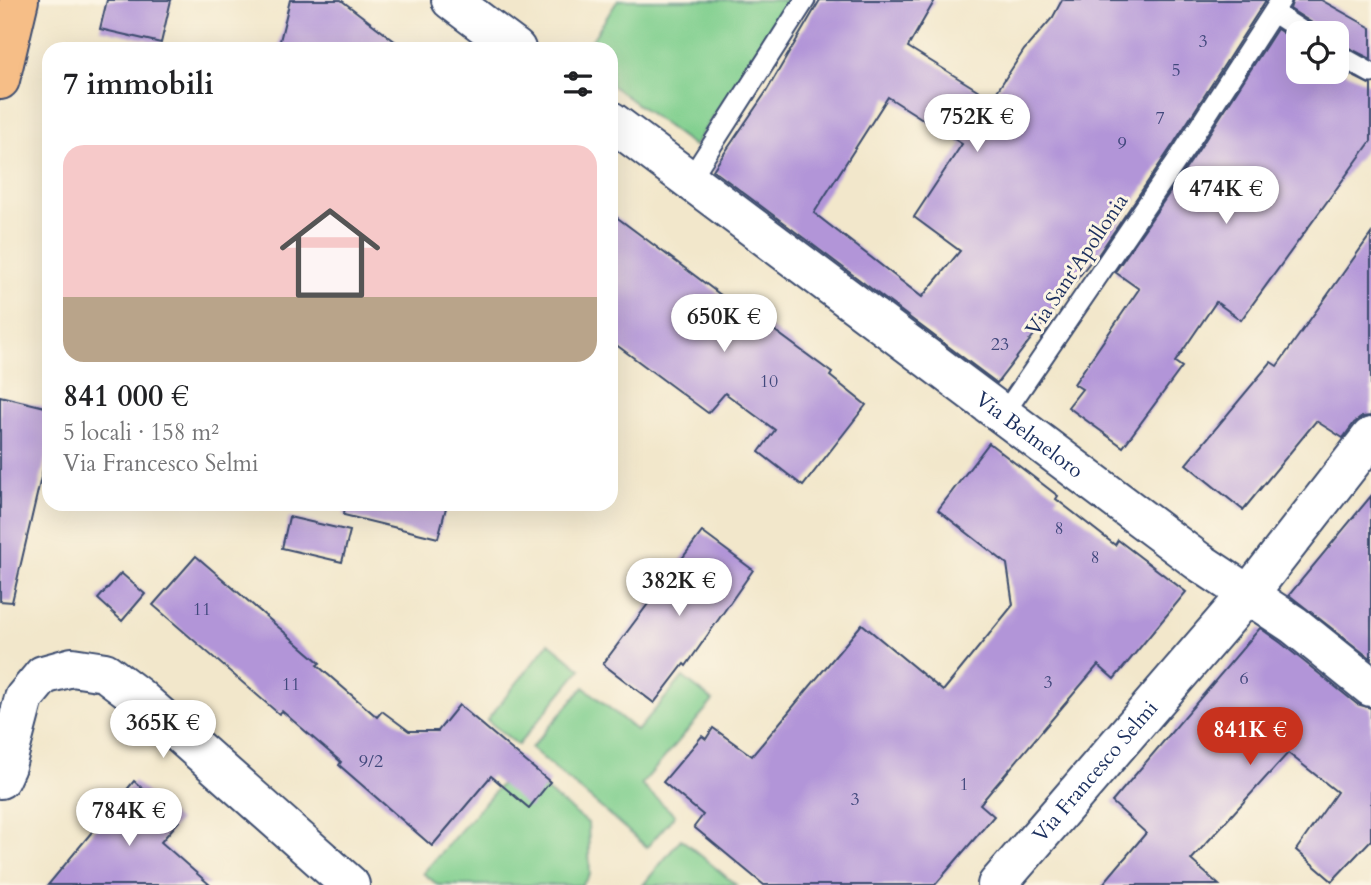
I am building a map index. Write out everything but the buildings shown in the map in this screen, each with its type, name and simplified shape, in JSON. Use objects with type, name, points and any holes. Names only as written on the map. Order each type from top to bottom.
[{"type":"main road","points":[[0,80],[19,0]]},
{"type":"street","points":[[452,0],[507,42]]},
{"type":"street","name":"Via Belmeloro","points":[[618,126],[1198,561],[1294,625],[1371,687]]},
{"type":"street","name":"Via Francesco Selmi","points":[[997,885],[1248,594],[1371,437]]},
{"type":"street","points":[[0,779],[24,698],[43,675],[72,667],[105,672],[136,696],[350,885]]},
{"type":"lane","points":[[689,181],[805,0]]},
{"type":"lane","points":[[1278,7],[1293,21]]},
{"type":"lane","name":"Via Sant'Apollonia","points":[[1003,415],[1278,7]]},
{"type":"lane","points":[[1349,61],[1371,73]]},
{"type":"green space","points":[[618,0],[790,0],[694,146],[618,90],[618,42],[591,42]]},
{"type":"green space","points":[[549,643],[581,669],[518,745],[487,720]]},
{"type":"green space","points":[[683,677],[713,701],[641,785],[675,815],[647,847],[531,748],[584,687],[637,731]]},
{"type":"green space","points":[[516,767],[588,823],[590,875],[582,885],[438,885],[423,873]]},
{"type":"green space","points":[[681,839],[736,885],[643,885]]}]
